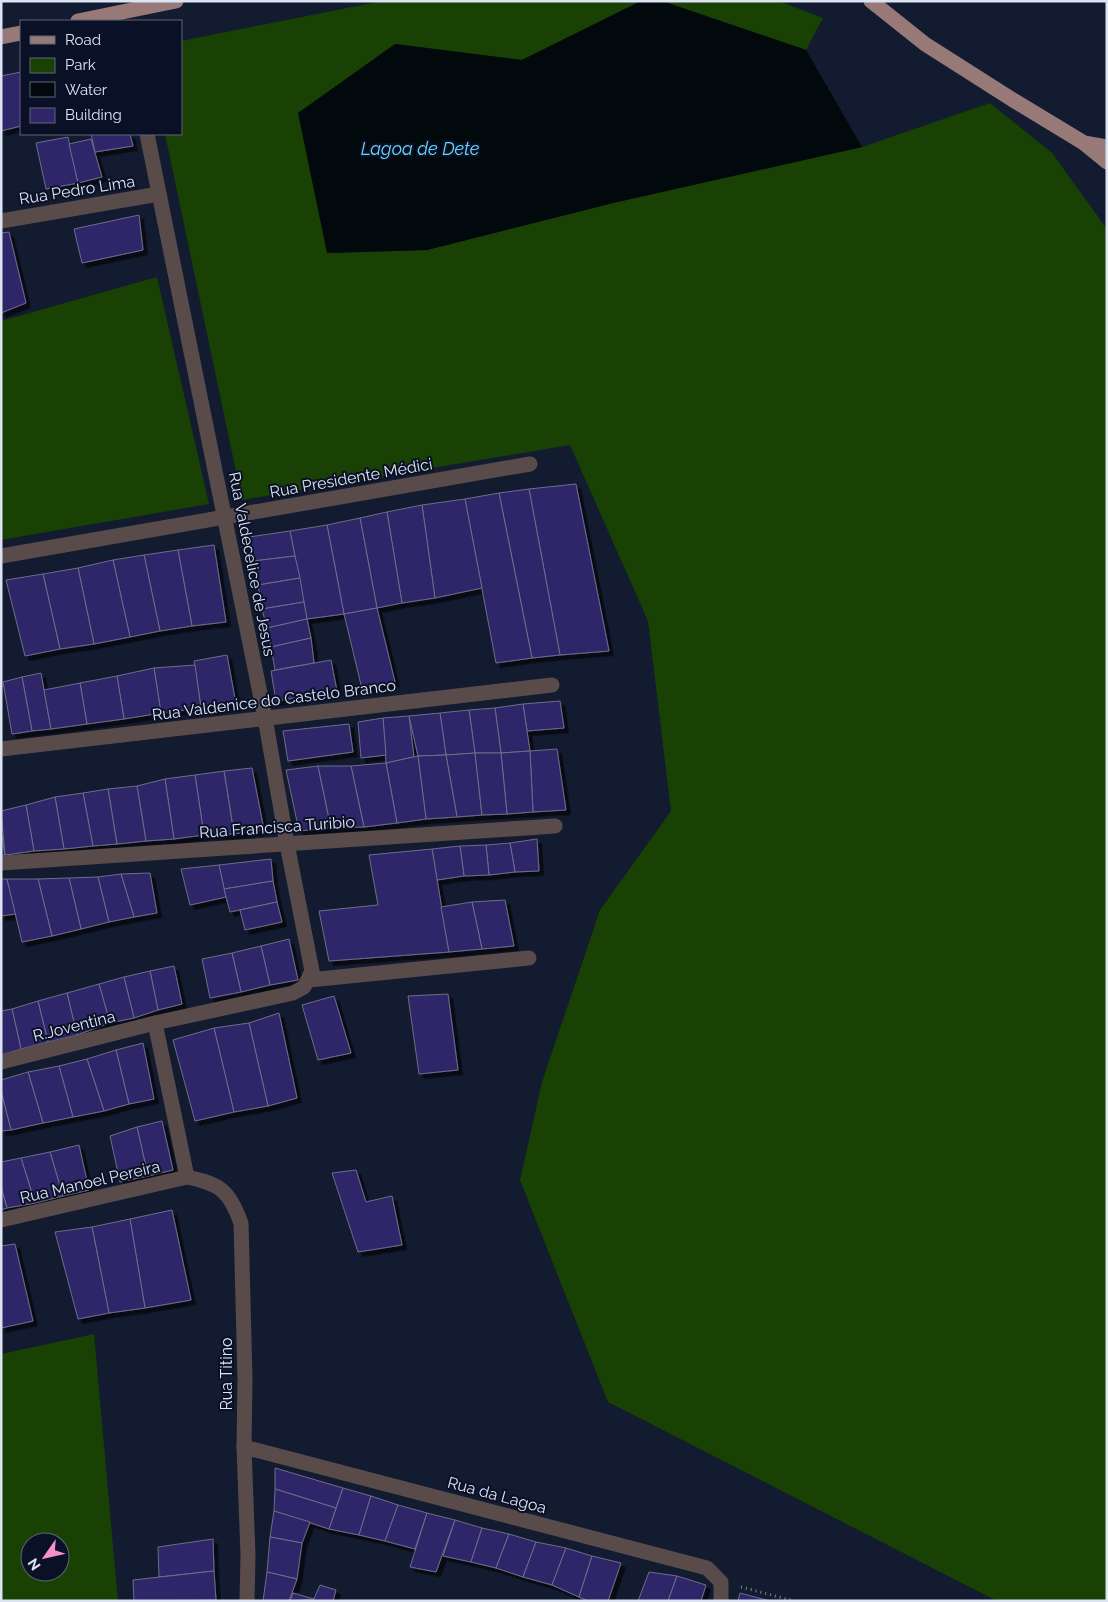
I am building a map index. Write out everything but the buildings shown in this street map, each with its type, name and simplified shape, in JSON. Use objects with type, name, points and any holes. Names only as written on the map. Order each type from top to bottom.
[{"type":"main road","points":[[90,20],[124,17],[176,1]]},
{"type":"main road","points":[[871,1],[926,44],[1084,143],[1107,162]]},
{"type":"main road","points":[[1,37],[20,33]]},
{"type":"main road","points":[[1084,143],[1107,147]]},
{"type":"street","name":"Rua Valdecelice de Jesus","points":[[147,135],[265,718],[286,844],[312,972],[309,980]]},
{"type":"street","name":"Rua Pedro Lima","points":[[1,221],[159,194]]},
{"type":"street","name":"Rua Presidente Médici","points":[[1,556],[530,464]]},
{"type":"street","name":"Rua Valdenice do Castelo Branco","points":[[1,750],[552,685]]},
{"type":"street","name":"Rua Francisca Turibio","points":[[1,863],[555,826]]},
{"type":"street","points":[[309,980],[529,958]]},
{"type":"street","name":"R.Joventina","points":[[1,1062],[155,1023],[293,993],[304,987],[309,980]]},
{"type":"street","points":[[155,1023],[187,1177]]},
{"type":"street","name":"Rua Manoel Pereira","points":[[1,1220],[187,1177]]},
{"type":"street","name":"Rua Titino","points":[[187,1177],[212,1182],[224,1192],[235,1207],[241,1223],[245,1379],[244,1447],[248,1554],[247,1601]]},
{"type":"street","name":"Rua da Lagoa","points":[[244,1447],[707,1568],[721,1593]]},
{"type":"path","points":[[721,1593],[794,1601]]},
{"type":"green space","points":[[382,1],[641,1],[522,60],[395,44],[327,253],[427,250],[613,203],[862,147],[990,103],[1052,153],[1107,229],[1107,1601],[997,1601],[608,1402],[520,1180],[542,1082],[600,910],[671,811],[648,621],[570,445],[242,500],[165,135],[182,135],[182,41]]},
{"type":"green space","points":[[662,1],[779,1],[823,18],[806,50]]},
{"type":"green space","points":[[157,277],[209,504],[1,540],[1,321]]},
{"type":"green space","points":[[94,1334],[118,1601],[1,1601],[1,1354]]},
{"type":"water","name":"Lagoa de Dete","points":[[641,1],[662,1],[806,50],[862,147],[613,203],[427,250],[327,253],[298,113],[395,44],[522,60]]}]
